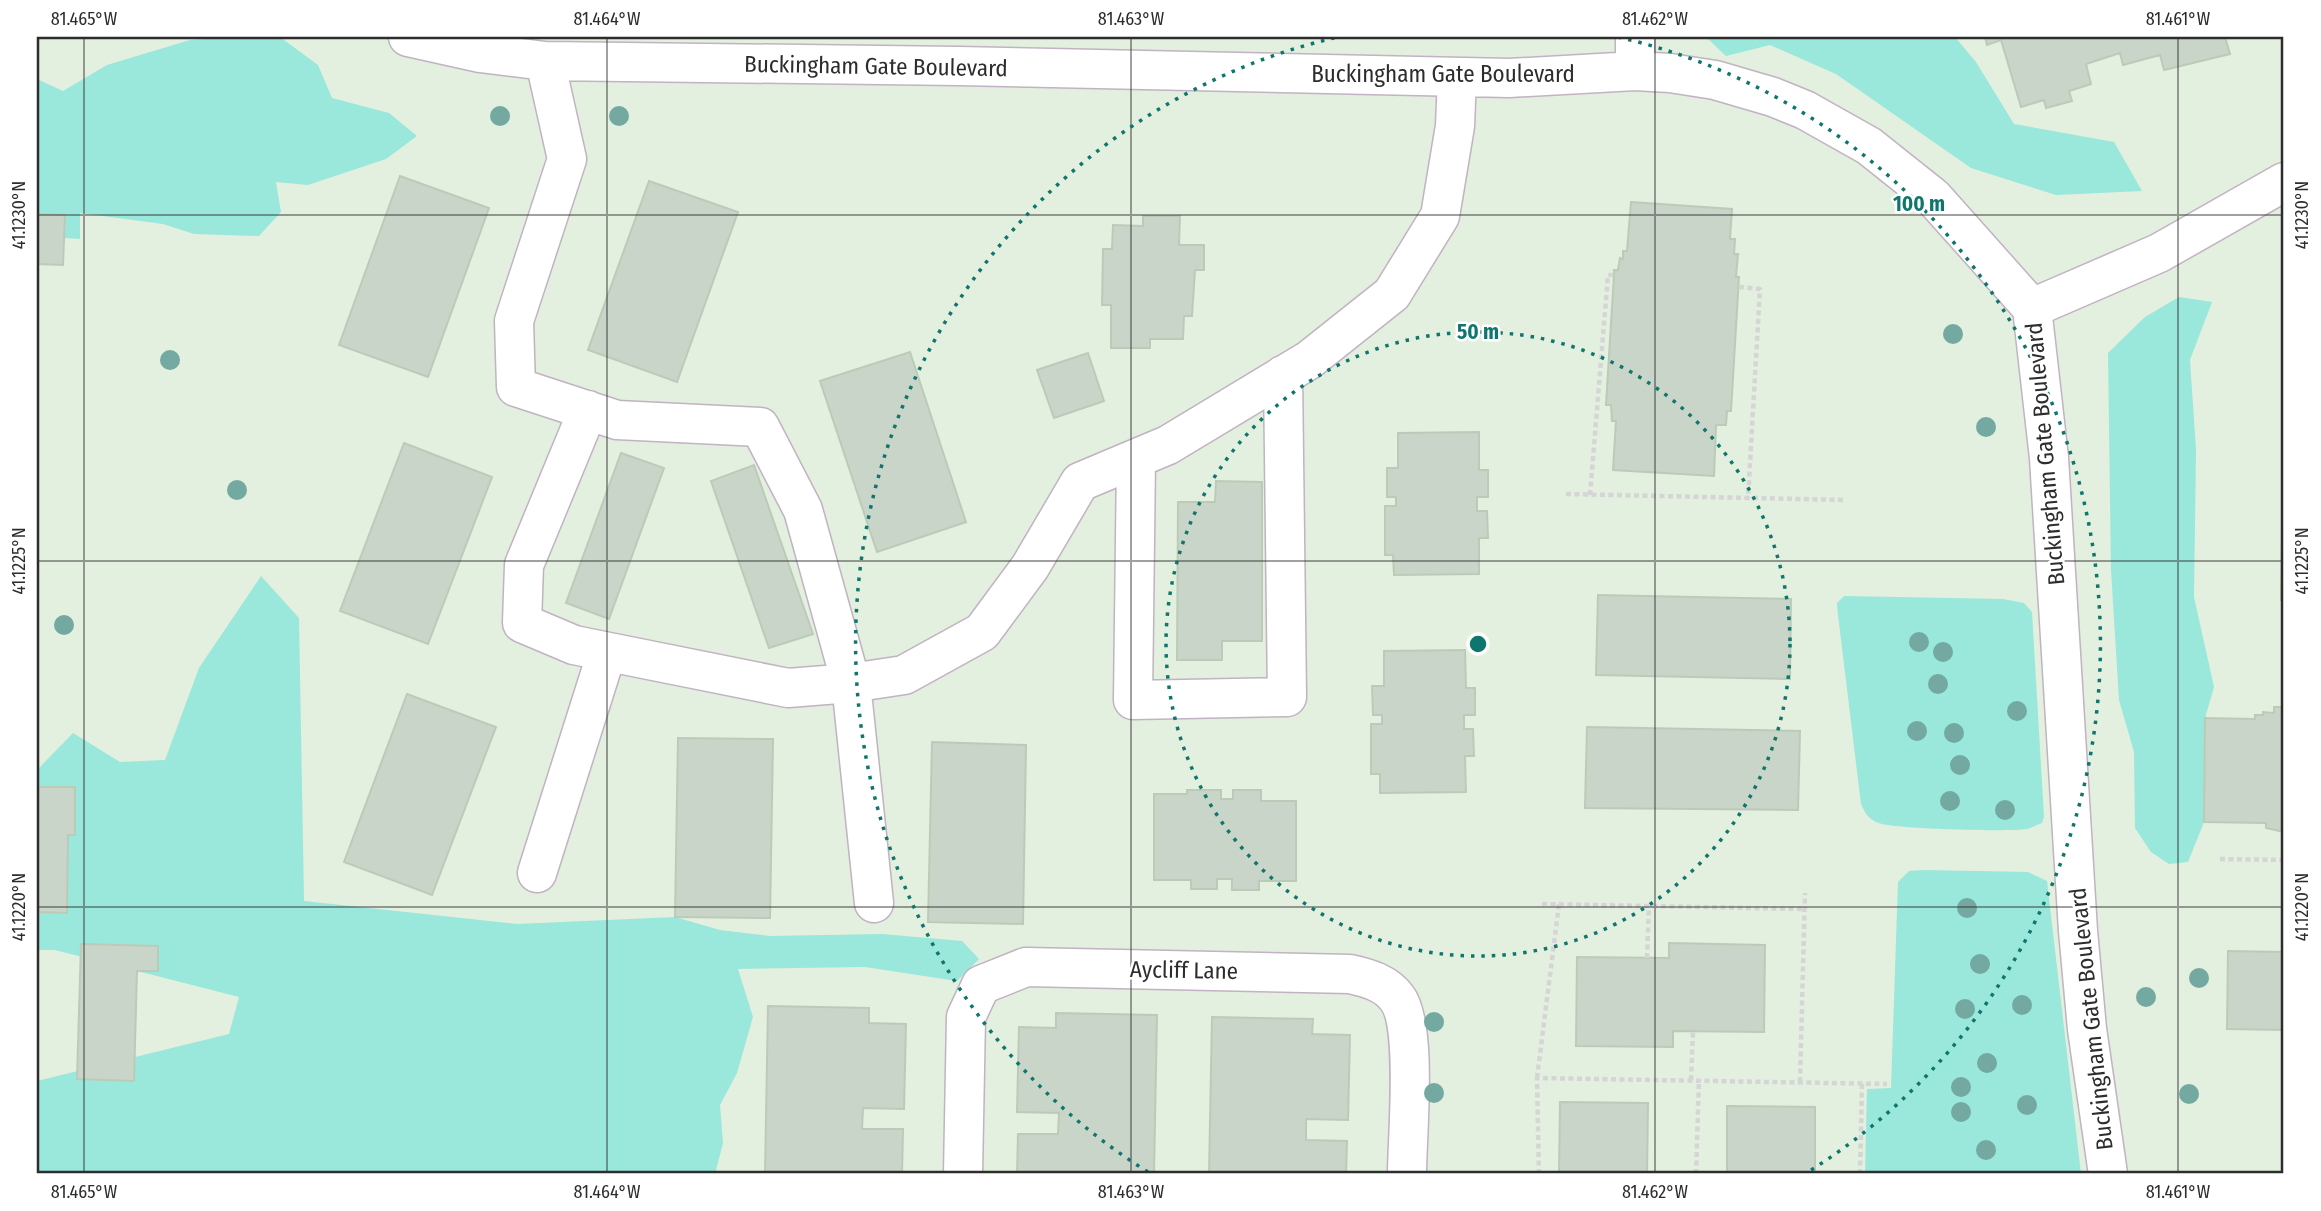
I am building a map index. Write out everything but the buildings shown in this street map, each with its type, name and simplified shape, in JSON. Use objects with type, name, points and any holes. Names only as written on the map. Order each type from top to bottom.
[{"type":"street","name":"Buckingham Gate Boulevard","points":[[408,37],[480,54],[545,61],[824,51],[1080,53],[1509,78],[1635,54],[1773,97],[1805,110],[1869,146],[1933,197],[2032,308],[2049,458],[2079,944],[2087,1029],[2108,1174]]},
{"type":"street","points":[[545,61],[567,159],[514,321],[516,387],[617,420],[760,427],[803,510],[851,683],[874,903]]},
{"type":"street","points":[[587,410],[524,565],[522,623],[575,645],[788,688],[904,675],[982,632],[1030,567],[1080,482],[1168,445],[1309,359],[1392,294],[1440,216],[1455,126],[1457,77]]},
{"type":"street","points":[[2032,308],[2159,253],[2284,181]]},
{"type":"street","points":[[1136,458],[1133,700],[1287,697],[1283,375]]},
{"type":"street","points":[[537,873],[607,652]]},
{"type":"street","name":"Aycliff Lane","points":[[963,1174],[966,1017],[981,985],[1026,967],[1350,974],[1374,979],[1398,998],[1409,1026],[1407,1174]]},
{"type":"path","points":[[1590,495],[1608,275],[1614,275]]},
{"type":"path","points":[[1739,287],[1760,289],[1748,498]]},
{"type":"path","points":[[1566,494],[1846,500]]},
{"type":"path","points":[[2220,859],[2284,860]]},
{"type":"path","points":[[1800,1082],[1805,893]]},
{"type":"path","points":[[1542,904],[1804,909]]},
{"type":"path","points":[[1539,1174],[1537,1077],[1559,904]]},
{"type":"path","points":[[1647,958],[1649,906]]},
{"type":"path","points":[[1691,1080],[1693,1031]]},
{"type":"path","points":[[1537,1077],[1887,1084]]},
{"type":"path","points":[[1696,1174],[1699,1080]]},
{"type":"path","points":[[1860,1174],[1862,1083]]},
{"type":"shaded area","points":[[280,37],[318,65],[332,98],[389,113],[417,136],[386,159],[308,185],[276,182],[281,212],[259,236],[194,234],[163,224],[80,213],[80,239],[37,236],[37,79],[63,91],[107,65],[190,40]]},
{"type":"shaded area","points":[[1706,37],[1955,37],[1976,62],[2014,124],[2114,142],[2142,191],[2056,195],[1971,168],[1836,74],[1770,45],[1726,56]]},
{"type":"shaded area","points":[[2179,297],[2212,302],[2190,360],[2196,450],[2194,597],[2214,687],[2205,718],[2204,822],[2188,862],[2169,864],[2151,852],[2135,828],[2134,752],[2119,700],[2111,570],[2108,353],[2145,317]]},
{"type":"shaded area","points":[[261,576],[299,618],[304,901],[517,924],[675,917],[720,930],[770,936],[882,934],[962,941],[979,959],[957,981],[865,967],[738,969],[753,1017],[737,1073],[720,1105],[723,1143],[715,1174],[37,1174],[37,1081],[229,1034],[239,997],[55,950],[37,950],[37,770],[73,733],[120,762],[165,760],[199,668]]},
{"type":"shaded area","points":[[1844,596],[2003,599],[2024,603],[2032,612],[2044,817],[2042,823],[2028,829],[2016,830],[1952,829],[1888,825],[1876,822],[1868,816],[1861,804],[1838,615],[1837,603]]},
{"type":"shaded area","points":[[1909,871],[2028,872],[2047,881],[2081,1174],[1865,1174],[1867,1089],[1891,1088],[1898,882]]}]
